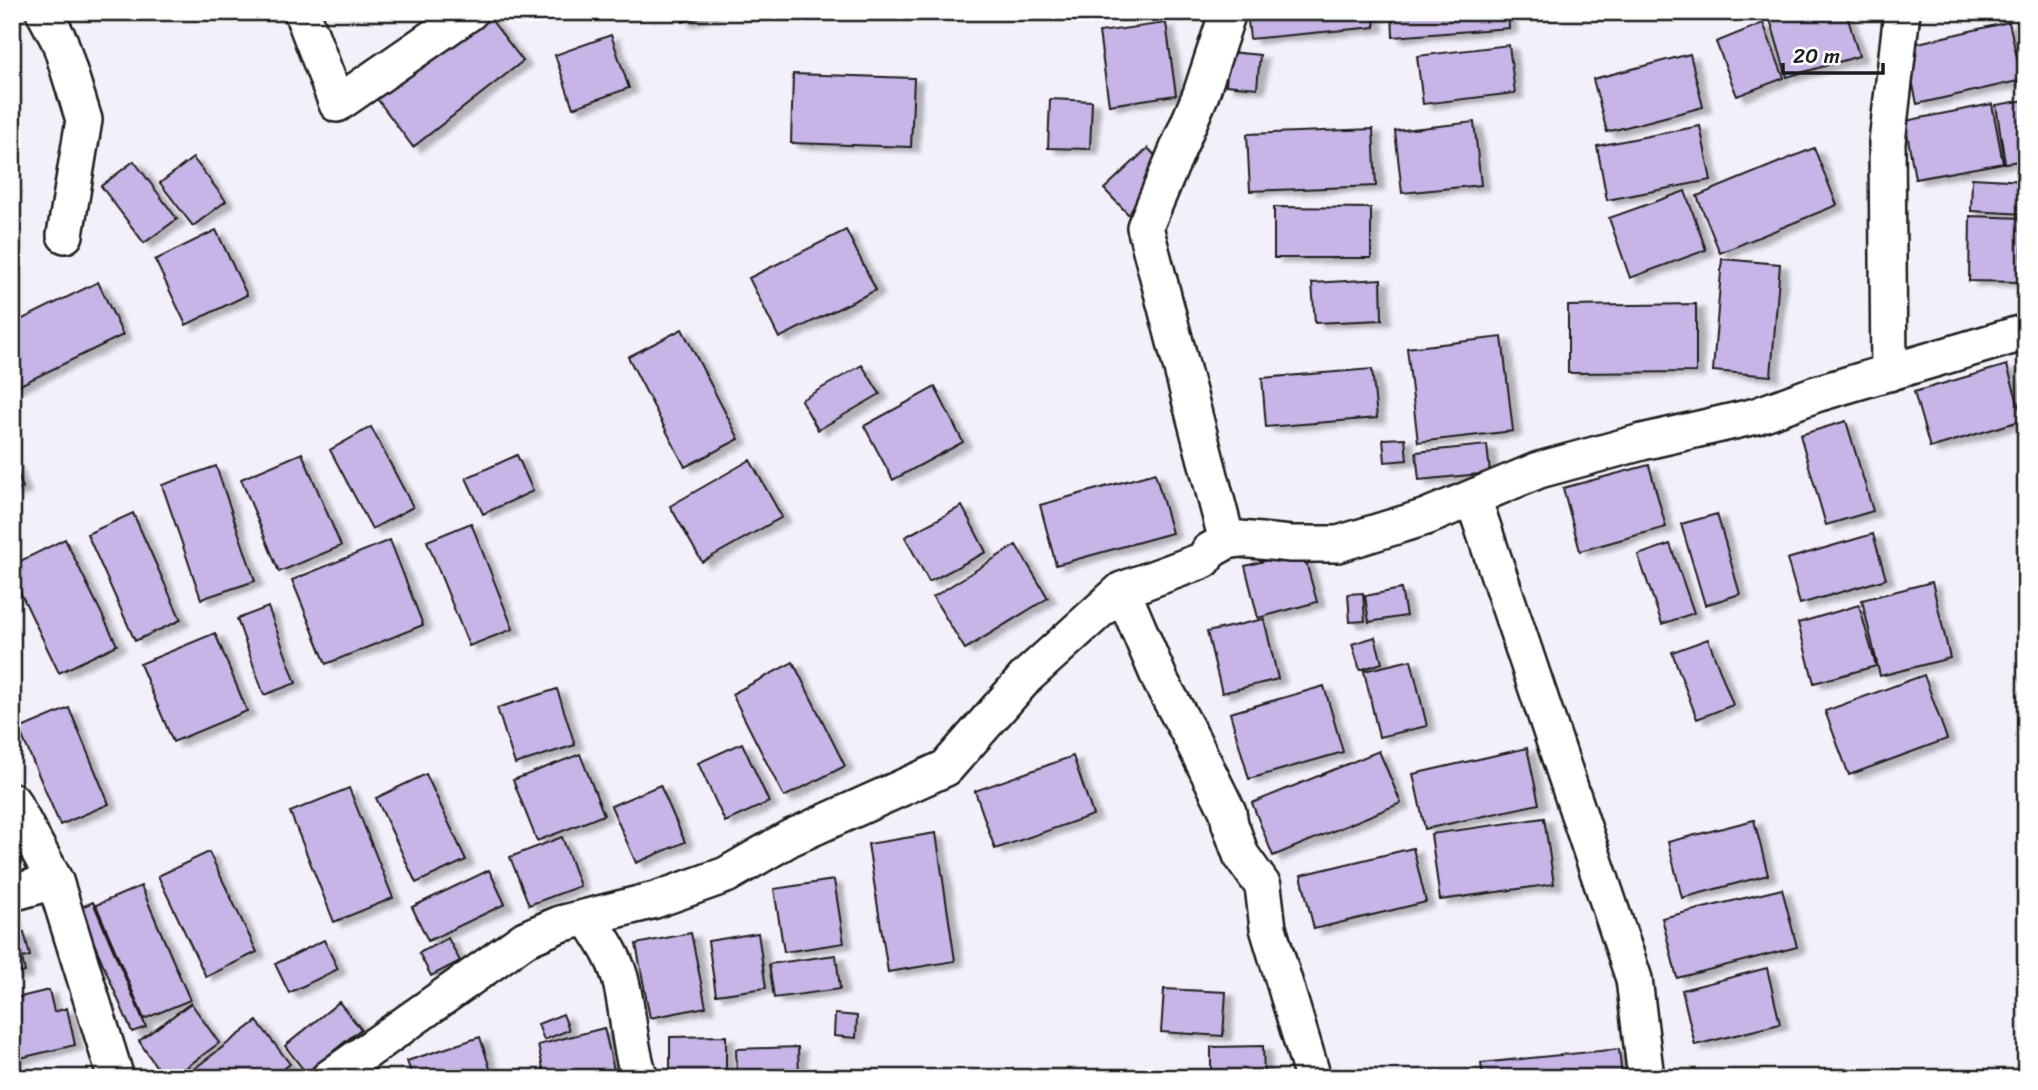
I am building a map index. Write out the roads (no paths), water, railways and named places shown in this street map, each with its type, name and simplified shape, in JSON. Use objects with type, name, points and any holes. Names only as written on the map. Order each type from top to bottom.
[{"type":"street","points":[[44,12],[60,42],[84,120],[65,235]]},
{"type":"street","points":[[302,12],[337,104],[470,12]]},
{"type":"street","points":[[1227,541],[1145,227],[1201,94],[1228,12]]},
{"type":"street","points":[[1889,373],[1887,142],[1902,12]]},
{"type":"street","points":[[329,1078],[525,939],[560,924],[655,900],[726,874],[790,838],[946,768],[1026,677],[1122,590],[1204,560],[1209,551],[1227,541],[1240,539],[1291,544],[1338,544],[1426,517],[1539,470],[1756,415],[1816,394],[2026,332]]},
{"type":"street","points":[[1473,498],[1634,979],[1646,1078]]},
{"type":"street","points":[[1122,590],[1161,682],[1228,812],[1241,855],[1264,886],[1268,928],[1313,1078]]},
{"type":"street","points":[[12,802],[55,881],[116,1078]]},
{"type":"street","points":[[12,893],[55,881]]},
{"type":"street","points":[[588,918],[614,958],[622,985],[628,1033],[640,1078]]}]
